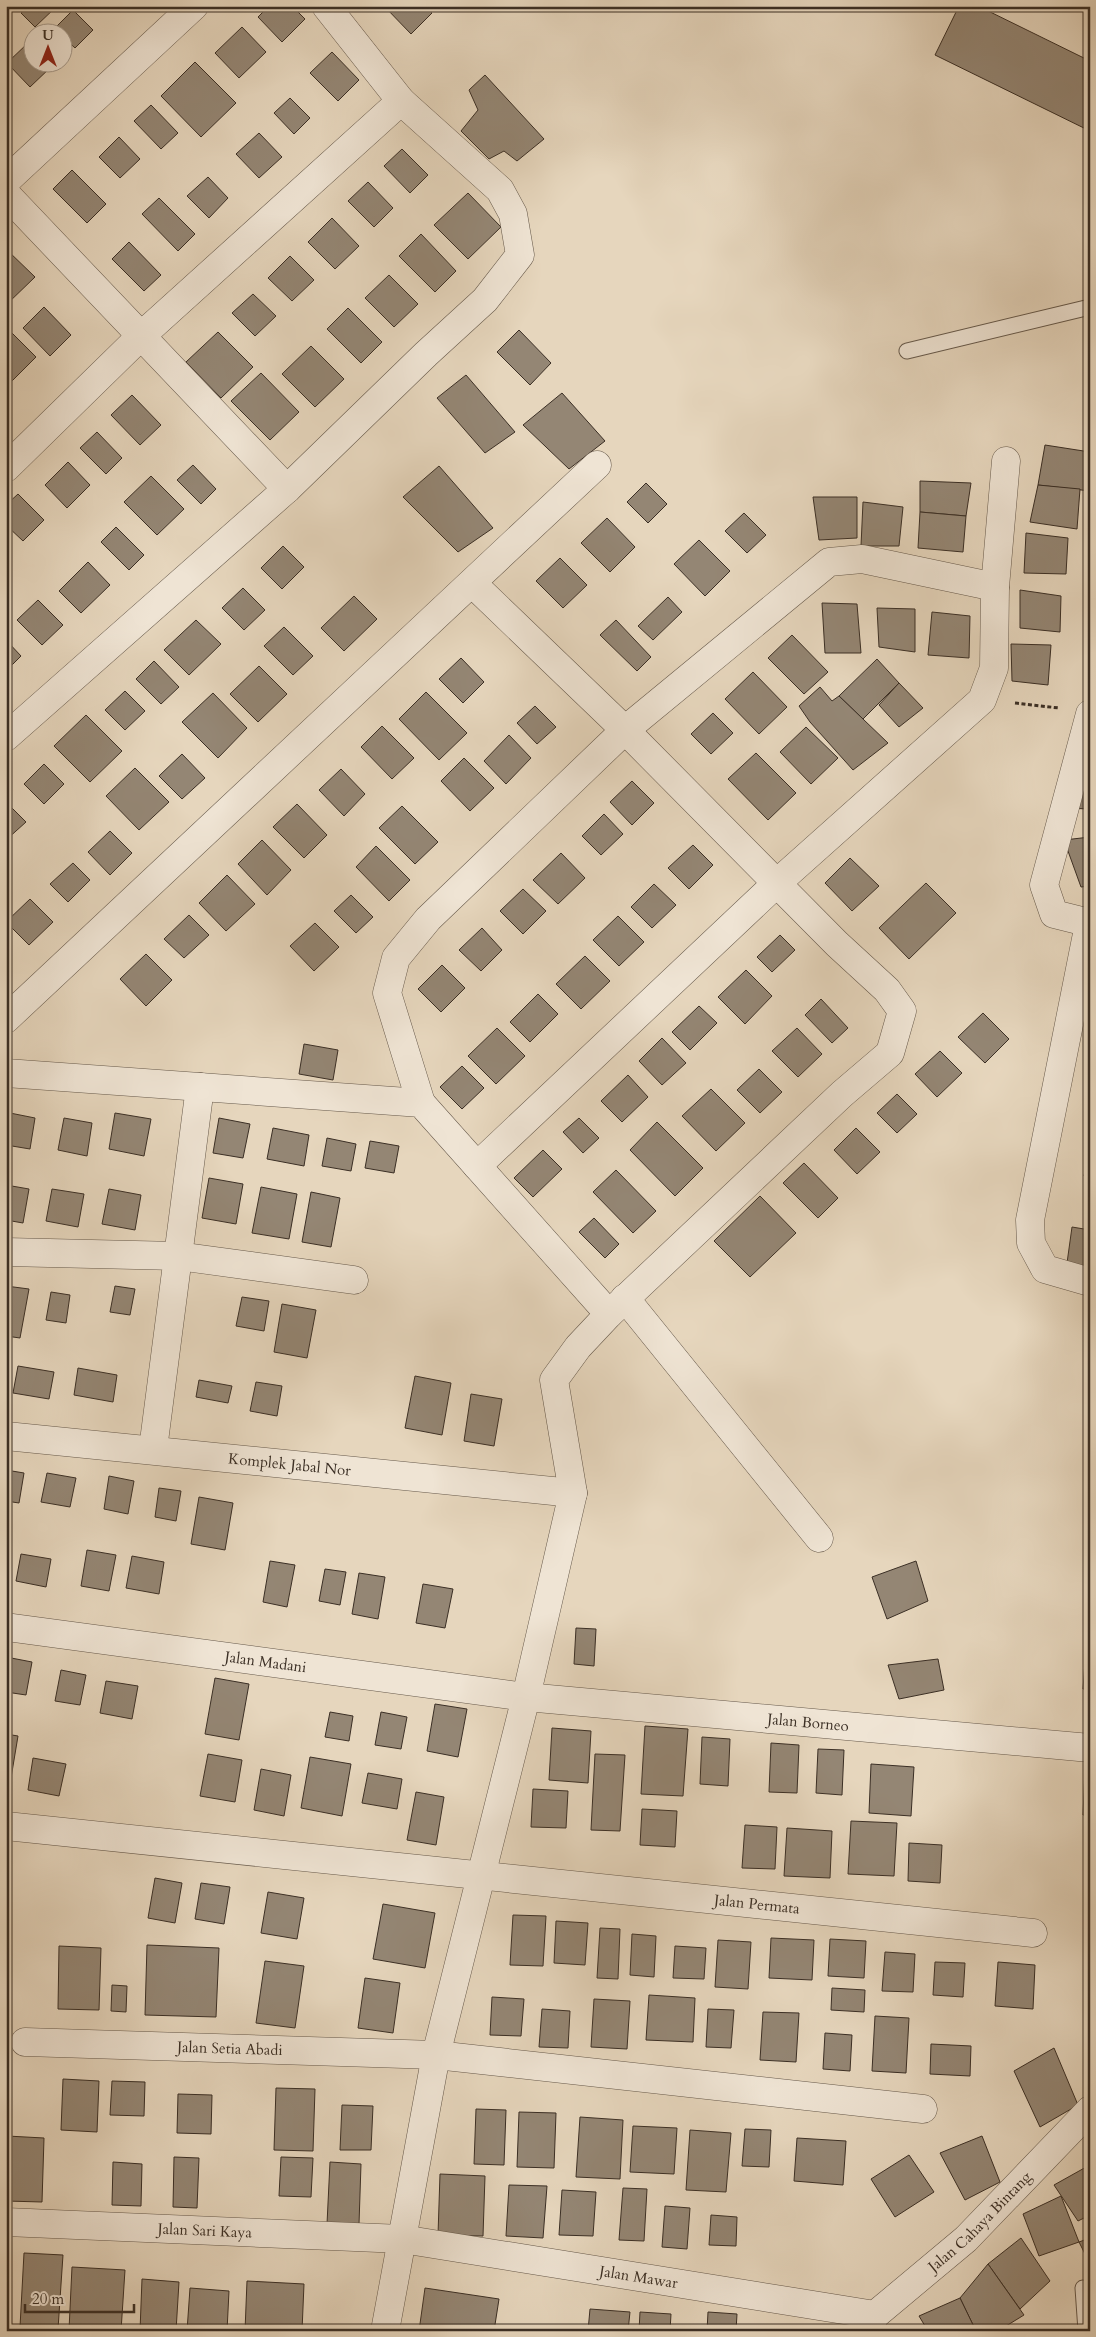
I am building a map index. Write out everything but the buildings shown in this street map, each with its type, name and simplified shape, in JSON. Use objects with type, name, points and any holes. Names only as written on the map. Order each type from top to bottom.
[{"type":"street","points":[[6,181],[194,6]]},
{"type":"street","points":[[6,737],[287,490],[426,354],[485,300],[520,255],[513,214],[500,190],[401,101],[326,6]]},
{"type":"street","points":[[6,468],[141,336],[401,101]]},
{"type":"street","points":[[6,194],[287,490]]},
{"type":"street","points":[[477,1166],[777,883],[982,700],[994,668],[995,587],[1006,461]]},
{"type":"street","points":[[6,1019],[597,465]]},
{"type":"street","points":[[819,1538],[617,1306],[477,1166],[420,1103],[387,994],[396,958],[428,919],[625,730],[830,562],[862,559],[995,587]]},
{"type":"street","points":[[385,2331],[436,2055],[526,1697],[573,1493],[554,1380],[578,1347],[617,1306],[842,1094],[890,1053],[902,1011],[887,990],[777,883],[625,730],[472,583]]},
{"type":"street","points":[[1090,714],[1044,885],[1054,914],[1090,924],[1030,1220],[1031,1243],[1045,1269],[1090,1282]]},
{"type":"street","points":[[6,1073],[420,1103]]},
{"type":"street","points":[[153,1449],[200,1088]]},
{"type":"street","points":[[6,1252],[178,1256],[354,1280]]},
{"type":"street","name":"Komplek Jabal Nor","points":[[6,1436],[153,1449],[573,1493]]},
{"type":"street","name":"Jalan Madani","points":[[6,1627],[526,1697]]},
{"type":"street","name":"Jalan Borneo","points":[[526,1697],[1090,1748]]},
{"type":"street","name":"Jalan Permata","points":[[6,1826],[1033,1933]]},
{"type":"street","name":"Jalan Setia Abadi","points":[[25,2042],[436,2055],[923,2109]]},
{"type":"street","name":"Jalan Cahaya Bintang","points":[[871,2323],[966,2239],[1090,2110]]},
{"type":"street","name":"Jalan Sari Kaya","points":[[6,2222],[402,2239]]},
{"type":"street","name":"Jalan Mawar","points":[[402,2239],[871,2323]]},
{"type":"lane","points":[[907,351],[1090,307]]},
{"type":"lane","points":[[1083,2288],[1086,2331]]},
{"type":"path","points":[[982,700],[1060,708]]}]
